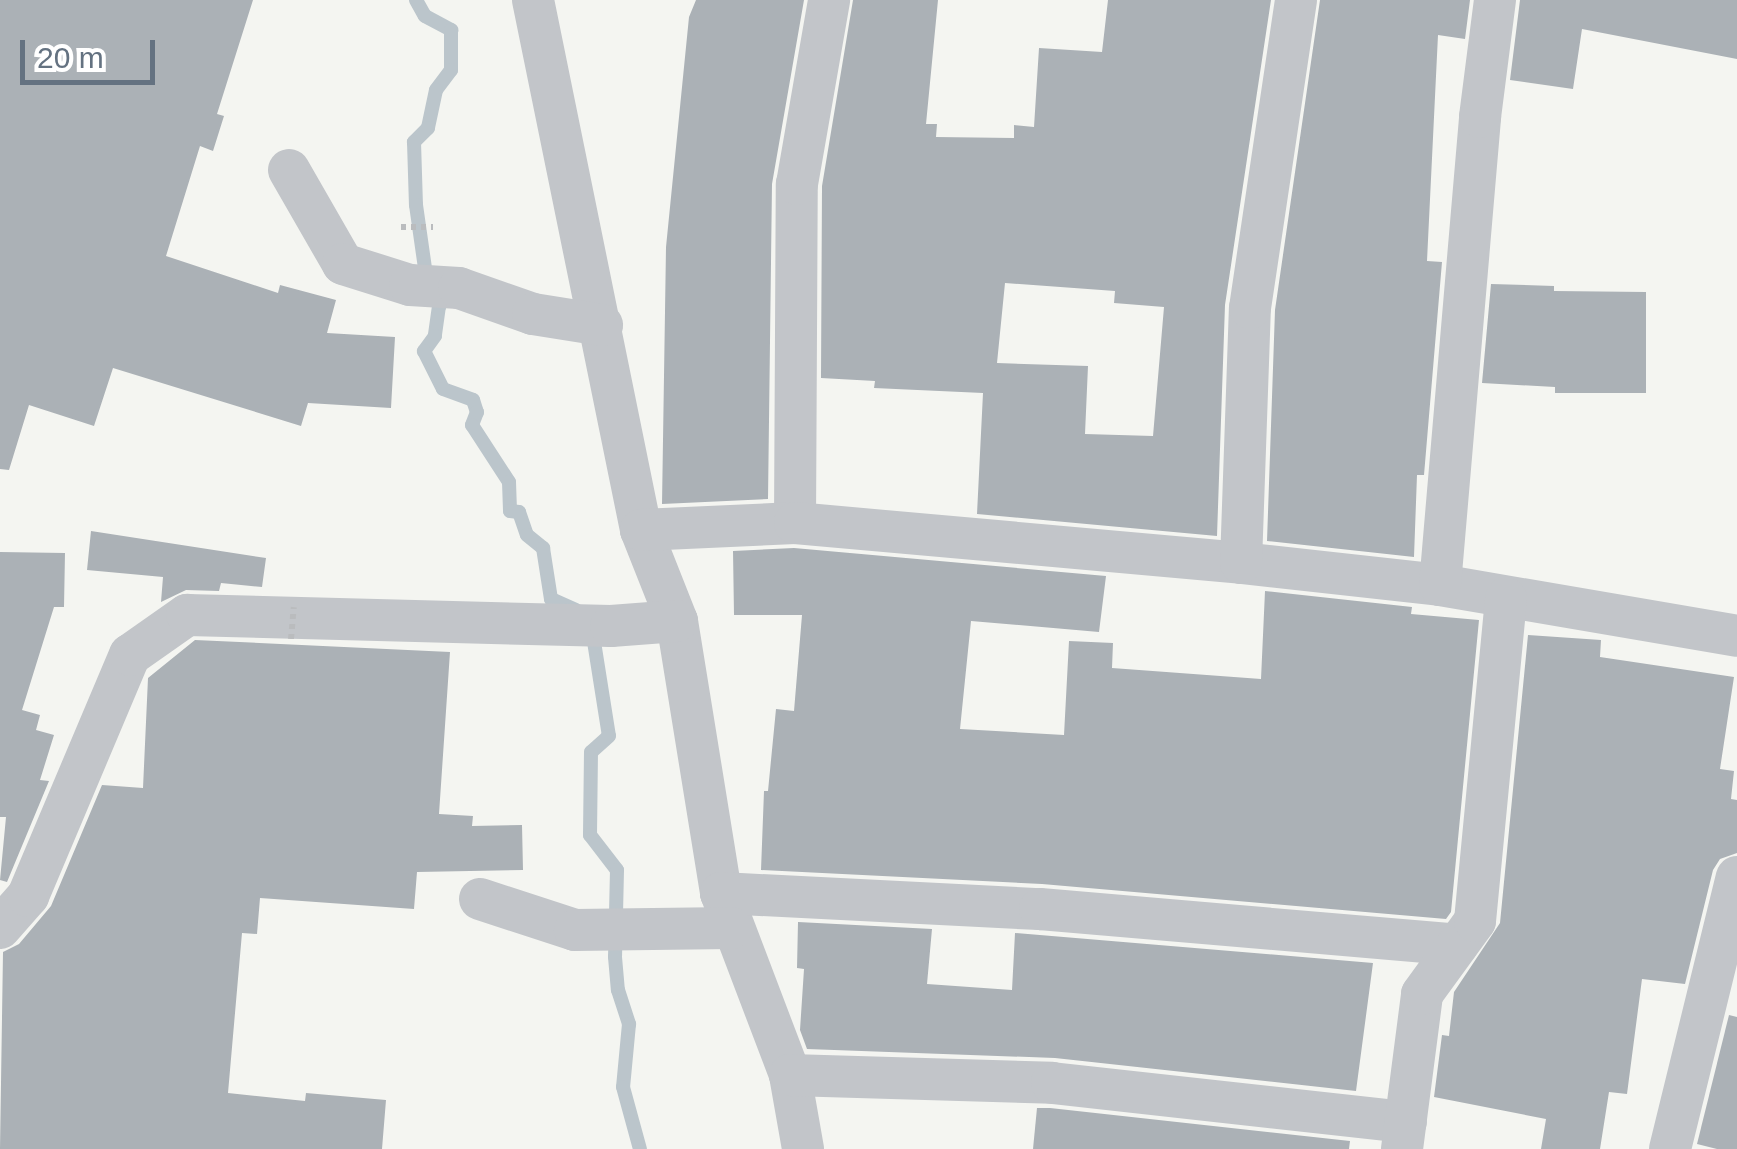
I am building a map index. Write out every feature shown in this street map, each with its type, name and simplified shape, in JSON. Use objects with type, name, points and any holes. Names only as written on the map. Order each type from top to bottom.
[{"type":"street","points":[[533,0],[602,325],[640,530],[677,621],[726,910],[790,1076],[802,1149]]},
{"type":"street","points":[[795,523],[798,184],[830,0]]},
{"type":"street","points":[[1240,562],[1250,308],[1296,0]]},
{"type":"street","points":[[1440,585],[1480,117],[1495,0]]},
{"type":"street","points":[[288,170],[343,264],[410,286],[459,288],[533,314],[602,325]]},
{"type":"street","points":[[640,530],[795,523],[1240,562],[1440,585],[1737,636]]},
{"type":"street","points":[[790,1076],[1052,1083],[1404,1135],[1422,994],[1475,921],[1506,598]]},
{"type":"street","points":[[0,928],[28,896],[130,654],[187,615],[596,626],[677,621]]},
{"type":"street","points":[[1670,1149],[1724,994],[1737,877]]},
{"type":"street","points":[[480,899],[574,930],[670,930],[726,910],[1040,909],[1457,945]]},
{"type":"path","points":[[401,227],[433,227]]},
{"type":"path","points":[[291,639],[294,607]]},
{"type":"building","points":[[0,0],[253,0],[217,114],[224,116],[213,151],[200,146],[166,256],[278,293],[280,285],[336,300],[327,333],[395,337],[391,408],[308,403],[301,426],[113,368],[94,426],[29,405],[9,470],[0,469]]},
{"type":"building","points":[[696,0],[804,0],[772,184],[768,499],[662,504],[666,247],[689,17]]},
{"type":"building","points":[[853,0],[938,0],[926,124],[937,124],[936,137],[1014,138],[1014,125],[1034,127],[1039,48],[1102,52],[1108,0],[1271,0],[1225,305],[1217,536],[977,514],[983,393],[874,388],[875,381],[821,378],[822,186]],"holes":[[[1005,283],[1115,291],[1114,303],[1164,307],[1153,436],[1085,434],[1088,366],[997,363]]]},
{"type":"building","points":[[1320,0],[1470,0],[1465,39],[1438,35],[1427,261],[1442,262],[1424,475],[1417,475],[1414,557],[1267,541],[1275,310]]},
{"type":"building","points":[[1520,0],[1737,0],[1737,59],[1582,29],[1573,89],[1510,80]]},
{"type":"building","points":[[1491,284],[1554,286],[1554,291],[1646,292],[1646,393],[1555,393],[1555,387],[1482,383]]},
{"type":"building","points":[[91,531],[266,558],[262,587],[221,583],[219,591],[186,590],[161,602],[163,577],[87,570]]},
{"type":"building","points":[[794,548],[1106,576],[1099,632],[971,621],[960,729],[1064,735],[1069,641],[1113,643],[1112,668],[1261,679],[1265,591],[1412,607],[1411,614],[1479,620],[1451,912],[1446,919],[1042,884],[761,870],[764,791],[768,791],[776,709],[794,711],[802,615],[734,615],[733,551]]},
{"type":"building","points":[[0,552],[65,553],[64,607],[54,607],[22,710],[40,715],[36,730],[54,735],[40,780],[49,781],[7,882],[0,880],[6,817],[0,817]]},
{"type":"building","points":[[1528,635],[1601,640],[1600,657],[1734,677],[1720,769],[1734,771],[1731,799],[1737,800],[1737,853],[1720,859],[1713,870],[1685,984],[1642,979],[1627,1094],[1609,1092],[1600,1149],[1541,1149],[1546,1119],[1434,1097],[1442,1035],[1449,1036],[1454,992],[1500,923]]},
{"type":"building","points":[[195,640],[450,652],[439,814],[473,816],[472,826],[522,825],[523,870],[417,872],[414,909],[260,898],[257,934],[242,933],[228,1093],[305,1101],[306,1093],[386,1100],[382,1149],[0,1149],[3,952],[19,944],[51,906],[102,785],[143,788],[148,678]]},
{"type":"building","points":[[798,922],[932,929],[927,984],[1012,990],[1015,933],[1373,963],[1356,1091],[1055,1058],[807,1049],[800,1030],[804,969],[797,968]]},
{"type":"building","points":[[1729,1015],[1737,1017],[1737,1149],[1717,1149],[1697,1144]]},
{"type":"building","points":[[1037,1108],[1350,1141],[1349,1149],[1033,1149]]},
{"type":"waterway","points":[[416,0],[425,16],[451,30],[451,70],[436,90],[428,128],[414,142],[416,205],[426,275],[439,306],[435,336],[424,351],[443,389],[473,400],[477,412],[472,425],[509,482],[510,511],[519,512],[527,535],[543,548],[551,599],[576,610]]},
{"type":"waterway","points":[[592,629],[609,736],[591,752],[590,835],[617,870],[615,957],[618,990],[629,1024],[623,1087],[640,1149]]}]
